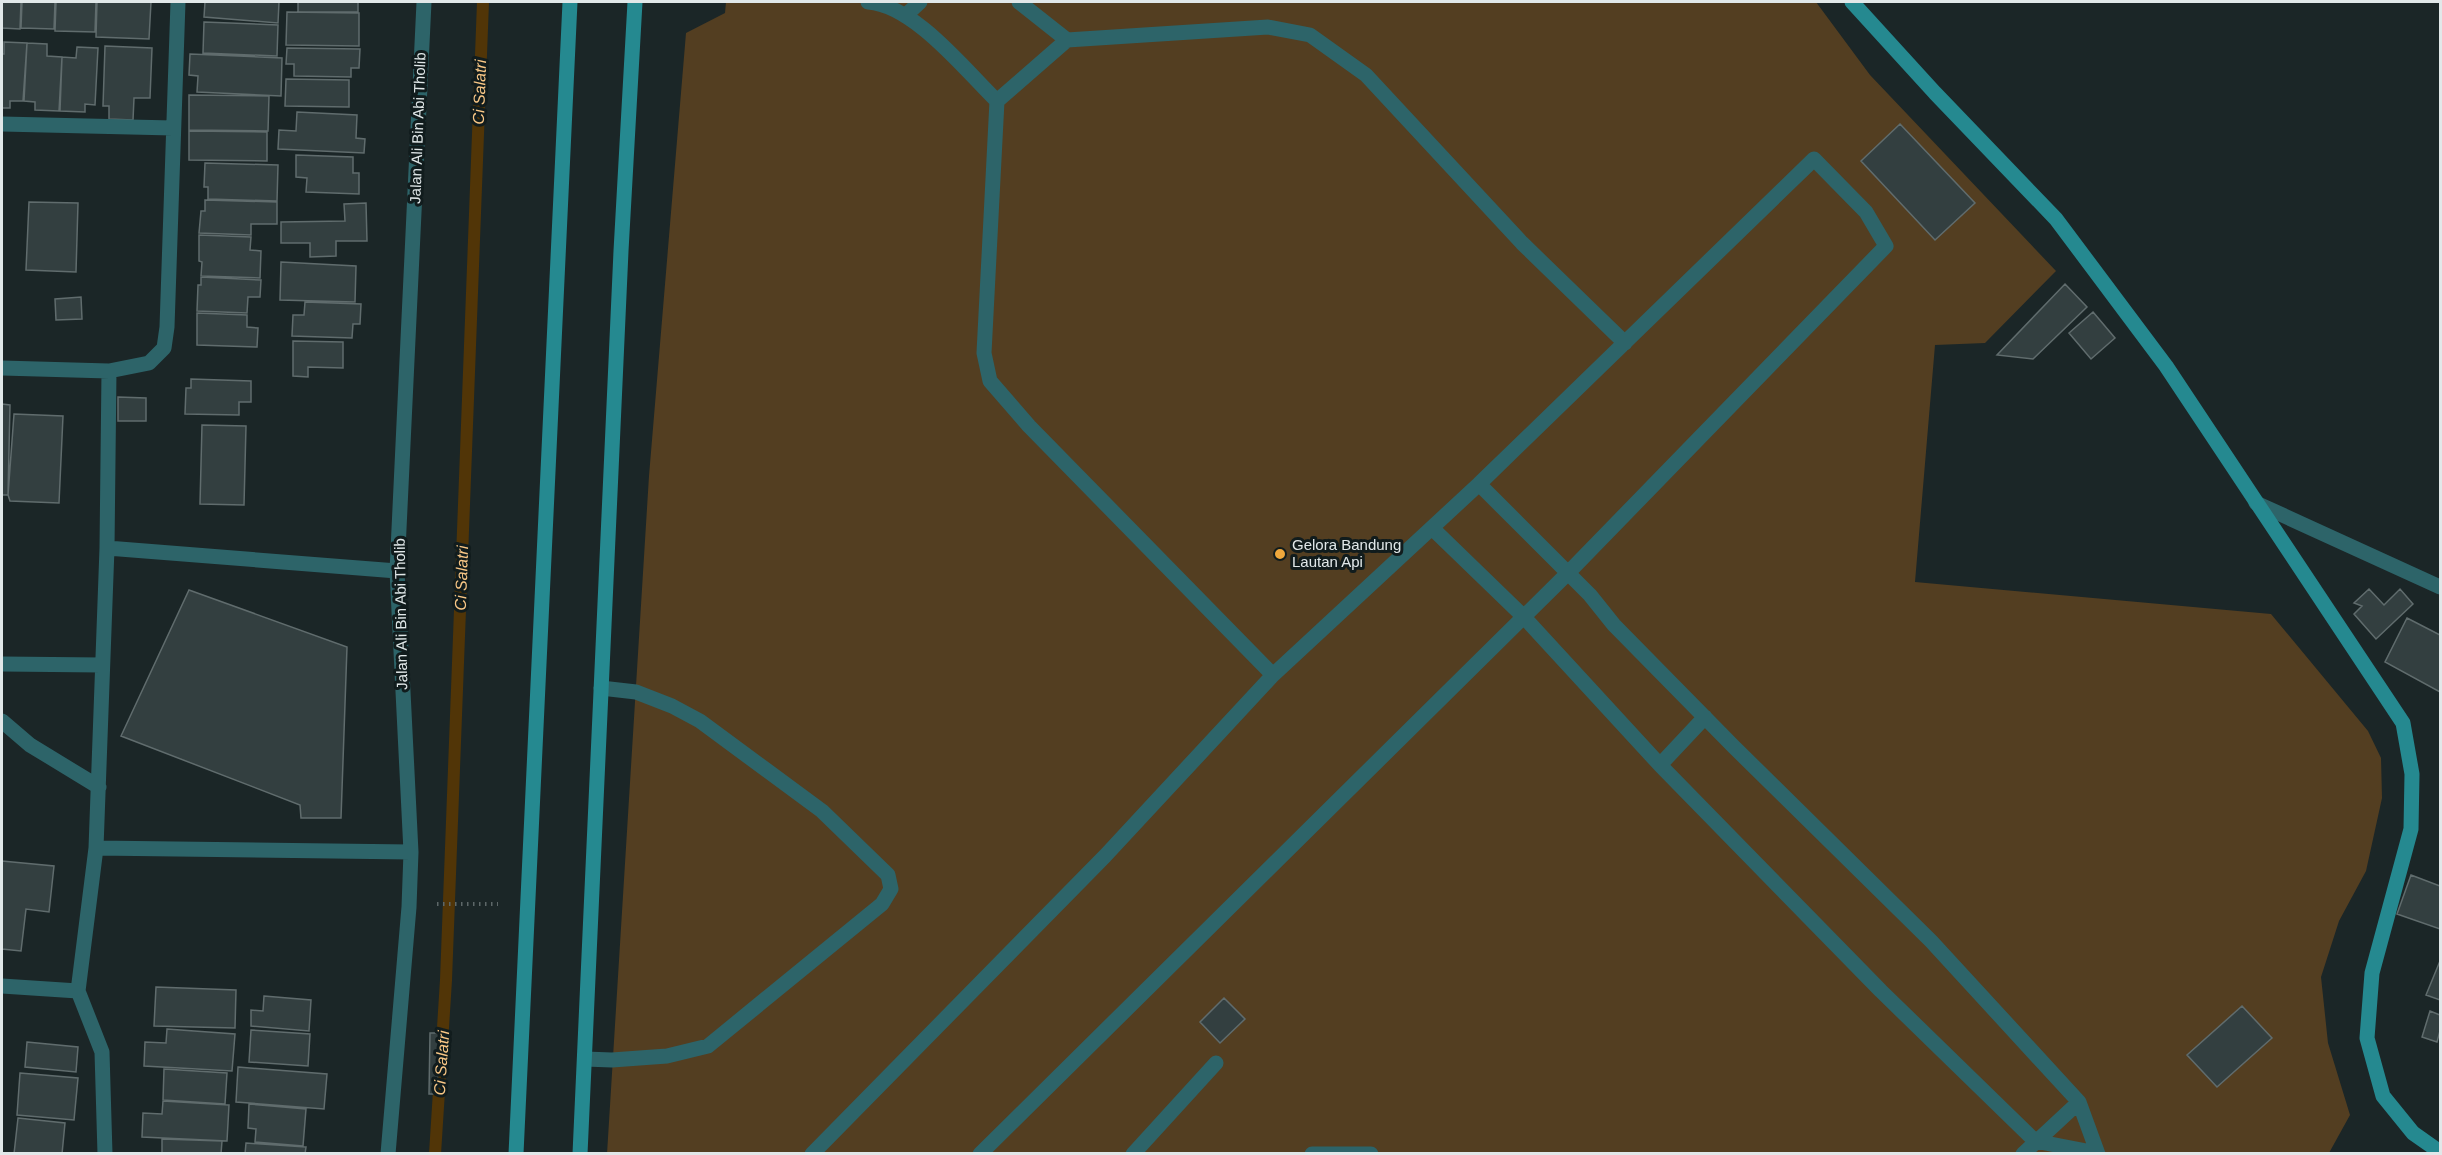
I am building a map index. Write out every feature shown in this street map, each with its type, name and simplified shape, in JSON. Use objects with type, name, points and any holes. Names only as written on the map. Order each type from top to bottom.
[{"type":"street","points":[[2,368],[109,371],[149,363],[164,348],[167,327],[178,2]]},
{"type":"street","name":"Jalan Ali Bin Abi Tholib","points":[[388,1154],[409,907],[411,852],[397,571],[424,2]]},
{"type":"street","points":[[516,1154],[570,2]]},
{"type":"street","points":[[580,1154],[635,2]]},
{"type":"street","points":[[868,2],[881,3],[906,15],[927,31],[997,101]]},
{"type":"street","points":[[906,15],[920,2]]},
{"type":"street","points":[[1019,2],[1067,40]]},
{"type":"street","points":[[1852,2],[1935,93],[2056,219],[2166,366],[2403,723],[2412,774],[2411,829],[2372,973],[2367,1038],[2382,1096],[2414,1133],[2440,1152]]},
{"type":"street","points":[[1273,675],[1029,426],[990,381],[984,353],[997,101],[1067,40],[1268,27],[1310,35],[1366,75],[1522,243],[1624,343]]},
{"type":"street","points":[[2,123],[173,128]]},
{"type":"street","points":[[812,1154],[1105,856],[1273,675],[1479,484],[1814,159],[1866,213],[1886,246],[1567,574],[980,1154]]},
{"type":"street","points":[[105,1154],[102,1053],[78,991],[96,848],[107,548],[109,371]]},
{"type":"street","points":[[1479,484],[1705,717],[1930,941],[2079,1102],[2098,1153]]},
{"type":"street","points":[[2256,503],[2440,586]]},
{"type":"street","points":[[1432,528],[1523,616],[1659,765],[1881,991],[2035,1141],[2098,1153]]},
{"type":"street","points":[[107,548],[397,571]]},
{"type":"street","points":[[2,664],[102,665]]},
{"type":"street","points":[[585,1059],[612,1060],[668,1056],[708,1046],[882,904],[891,889],[888,875],[822,811],[700,721],[672,706],[636,692],[601,688]]},
{"type":"street","points":[[1659,765],[1705,717]]},
{"type":"street","points":[[2,721],[30,745],[99,787]]},
{"type":"street","points":[[96,848],[411,852]]},
{"type":"street","points":[[2,986],[78,991]]},
{"type":"street","points":[[1133,1154],[1216,1063]]},
{"type":"street","points":[[2023,1154],[2079,1102]]},
{"type":"street","points":[[1312,1154],[1371,1154]]},
{"type":"path","points":[[435,904],[529,903]]},
{"type":"shaded area","name":"Gelora Bandung Lautan Api","points":[[726,2],[1816,2],[1870,75],[2056,271],[1985,343],[1935,345],[1915,582],[2271,614],[2368,731],[2381,758],[2382,798],[2366,871],[2339,921],[2321,977],[2328,1043],[2350,1115],[2329,1153],[607,1154],[649,476],[686,33],[725,13]]},
{"type":"building","points":[[2,2],[21,2],[20,29],[2,28]]},
{"type":"building","points":[[22,2],[55,2],[54,29],[21,28]]},
{"type":"building","points":[[56,2],[96,2],[95,32],[55,31]]},
{"type":"building","points":[[97,2],[151,2],[149,39],[96,37]]},
{"type":"building","points":[[205,2],[279,2],[278,23],[204,17]]},
{"type":"building","points":[[298,2],[358,2],[358,12],[298,12]]},
{"type":"building","points":[[287,12],[359,13],[359,46],[286,45]]},
{"type":"building","points":[[204,22],[278,25],[277,56],[203,53]]},
{"type":"building","points":[[4,42],[27,43],[23,101],[10,101],[10,108],[2,108]]},
{"type":"building","points":[[27,43],[47,44],[47,56],[62,57],[59,111],[35,110],[35,102],[24,101]]},
{"type":"building","points":[[105,46],[152,48],[150,98],[134,98],[133,120],[109,119],[109,106],[103,106]]},
{"type":"building","points":[[77,47],[98,48],[95,105],[85,104],[85,112],[60,111],[62,57],[76,58]]},
{"type":"building","points":[[287,48],[360,49],[359,68],[351,68],[351,77],[294,76],[294,64],[286,64]]},
{"type":"building","points":[[190,54],[282,58],[281,96],[197,92],[198,76],[189,75]]},
{"type":"building","points":[[286,79],[349,80],[349,107],[285,106]]},
{"type":"building","points":[[189,95],[269,96],[268,131],[189,130]]},
{"type":"building","points":[[297,112],[357,115],[356,138],[365,139],[364,153],[278,149],[279,130],[296,131]]},
{"type":"building","points":[[1900,124],[1975,203],[1935,240],[1861,161]]},
{"type":"building","points":[[189,131],[267,132],[267,161],[189,160]]},
{"type":"building","points":[[296,155],[353,157],[353,173],[359,173],[359,194],[306,192],[307,178],[296,177]]},
{"type":"building","points":[[205,163],[278,165],[277,201],[208,199],[208,187],[204,187]]},
{"type":"building","points":[[205,200],[277,202],[277,224],[251,224],[251,235],[199,233],[201,211],[205,211]]},
{"type":"building","points":[[29,202],[78,203],[76,272],[26,270]]},
{"type":"building","points":[[366,203],[367,241],[336,241],[336,256],[310,257],[310,243],[281,243],[281,222],[345,221],[344,204]]},
{"type":"building","points":[[199,235],[251,237],[250,250],[261,251],[260,278],[201,276]]},
{"type":"building","points":[[281,262],[356,266],[355,302],[280,300]]},
{"type":"building","points":[[201,277],[261,280],[260,297],[248,297],[247,313],[197,311],[198,285],[201,285]]},
{"type":"building","points":[[2065,284],[2087,307],[2033,359],[1997,355]]},
{"type":"building","points":[[81,297],[82,319],[56,320],[55,299]]},
{"type":"building","points":[[305,302],[361,304],[360,324],[353,324],[352,338],[292,336],[293,315],[304,315]]},
{"type":"building","points":[[2093,312],[2115,338],[2091,359],[2069,333]]},
{"type":"building","points":[[197,313],[247,315],[247,327],[258,328],[257,347],[197,345]]},
{"type":"building","points":[[293,341],[343,342],[343,368],[308,367],[308,377],[293,376]]},
{"type":"building","points":[[191,379],[251,381],[251,402],[239,402],[239,415],[185,414],[186,388],[191,388]]},
{"type":"building","points":[[118,397],[146,398],[146,421],[118,421]]},
{"type":"building","points":[[2,404],[10,405],[8,495],[2,495]]},
{"type":"building","points":[[14,414],[63,416],[59,503],[10,501],[8,495]]},
{"type":"building","points":[[202,425],[246,426],[244,505],[200,504]]},
{"type":"building","points":[[2369,589],[2384,605],[2400,589],[2413,604],[2376,639],[2354,614],[2362,606],[2354,603]]},
{"type":"building","points":[[189,590],[347,647],[341,818],[301,818],[300,805],[121,736]]},
{"type":"building","points":[[2407,618],[2440,635],[2440,692],[2385,662]]},
{"type":"building","points":[[2,861],[54,866],[49,912],[26,909],[21,951],[2,949]]},
{"type":"building","points":[[2411,875],[2440,886],[2440,929],[2397,914]]},
{"type":"building","points":[[2440,961],[2440,1000],[2426,995]]},
{"type":"building","points":[[156,987],[236,990],[235,1028],[154,1026]]},
{"type":"building","points":[[264,996],[311,1000],[309,1031],[251,1026],[251,1010],[263,1011]]},
{"type":"building","points":[[1224,998],[1245,1019],[1220,1043],[1200,1022]]},
{"type":"building","points":[[2242,1006],[2272,1038],[2217,1087],[2187,1055]]},
{"type":"building","points":[[2430,1011],[2440,1015],[2437,1042],[2422,1037]]},
{"type":"building","points":[[167,1029],[235,1034],[232,1071],[144,1066],[145,1042],[166,1043]]},
{"type":"building","points":[[251,1030],[310,1034],[308,1066],[249,1062]]},
{"type":"building","points":[[430,1033],[439,1033],[437,1094],[429,1094]]},
{"type":"building","points":[[27,1042],[78,1047],[76,1072],[25,1067]]},
{"type":"building","points":[[238,1067],[327,1074],[324,1109],[236,1102]]},
{"type":"building","points":[[164,1069],[227,1073],[225,1104],[163,1100]]},
{"type":"building","points":[[20,1073],[78,1078],[74,1120],[17,1115]]},
{"type":"building","points":[[163,1101],[229,1105],[227,1141],[142,1137],[143,1113],[162,1114]]},
{"type":"building","points":[[249,1104],[306,1109],[303,1146],[255,1142],[256,1129],[248,1128]]},
{"type":"building","points":[[18,1118],[65,1123],[62,1154],[14,1154]]},
{"type":"building","points":[[162,1139],[222,1141],[221,1154],[162,1154]]},
{"type":"building","points":[[246,1143],[306,1147],[305,1154],[245,1154]]},
{"type":"waterway","name":"Ci Salatri","points":[[435,1154],[446,980],[483,2]]},
{"type":"place","name":"Gelora Bandung Lautan Api","points":[[1280,554]]}]
